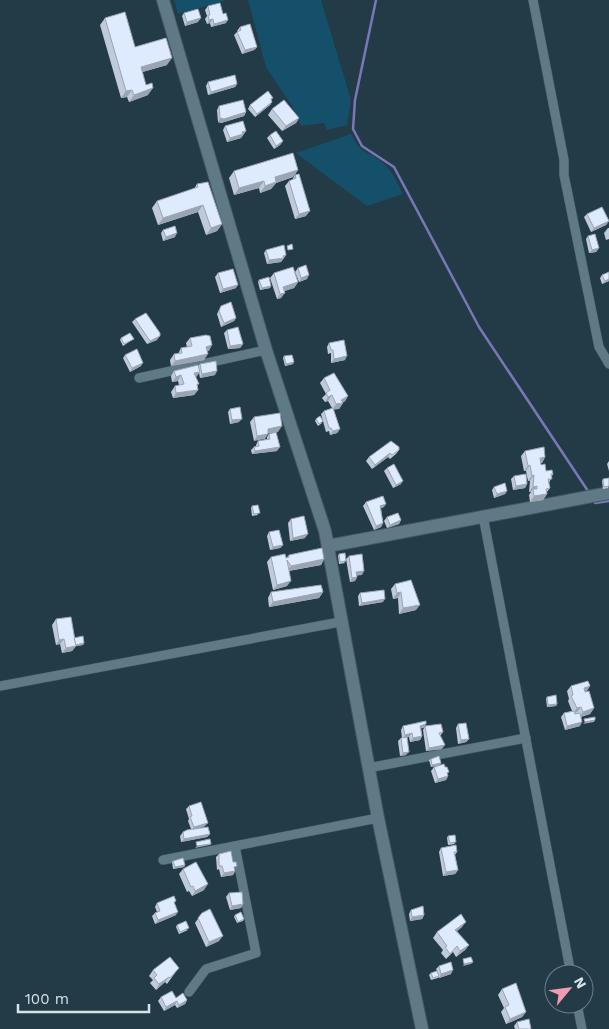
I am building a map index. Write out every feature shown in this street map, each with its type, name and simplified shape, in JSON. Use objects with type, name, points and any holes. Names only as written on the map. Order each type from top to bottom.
[{"type":"street","points":[[164,0],[266,350],[306,468],[328,546],[340,622],[368,768],[422,1029]]},
{"type":"street","points":[[533,0],[564,160],[564,174],[599,347],[609,364]]},
{"type":"street","points":[[140,378],[266,350]]},
{"type":"street","points":[[328,546],[609,492]]},
{"type":"street","points":[[483,516],[569,964]]},
{"type":"street","points":[[0,686],[340,622]]},
{"type":"street","points":[[368,768],[526,738]]},
{"type":"street","points":[[163,860],[378,818]]},
{"type":"street","points":[[189,992],[206,969],[256,952],[235,846]]},
{"type":"street","points":[[579,1014],[582,1029]]},
{"type":"shaded area","points":[[174,0],[227,0],[178,14]]},
{"type":"shaded area","points":[[248,0],[321,0],[351,100],[347,125],[327,130],[324,123],[301,126],[292,106],[266,67]]},
{"type":"shaded area","points":[[351,134],[362,150],[378,159],[387,167],[403,194],[367,206],[296,153]]},
{"type":"building","points":[[220,3],[223,14],[226,13],[228,20],[214,24],[213,19],[209,20],[208,6]]},
{"type":"building","points":[[198,9],[201,18],[187,22],[184,13]]},
{"type":"building","points":[[125,12],[135,47],[166,38],[172,58],[141,67],[146,85],[152,83],[153,88],[134,95],[132,90],[126,91],[105,18]]},
{"type":"building","points":[[250,24],[257,47],[245,50],[237,32],[241,30],[240,27]]},
{"type":"building","points":[[235,75],[237,84],[211,92],[208,82]]},
{"type":"building","points":[[268,91],[273,98],[271,99],[272,102],[257,114],[250,105]]},
{"type":"building","points":[[243,100],[246,112],[224,119],[220,118],[219,106]]},
{"type":"building","points":[[284,100],[299,118],[286,126],[272,109]]},
{"type":"building","points":[[243,121],[246,131],[242,132],[243,134],[230,138],[225,126]]},
{"type":"building","points":[[276,131],[283,141],[276,146],[270,135]]},
{"type":"building","points":[[293,153],[298,170],[275,177],[276,182],[265,186],[264,181],[239,188],[234,171]]},
{"type":"building","points":[[299,174],[310,211],[299,214],[289,181],[296,178],[295,175]]},
{"type":"building","points":[[208,182],[222,224],[211,228],[203,205],[163,218],[157,201],[198,187],[197,184]]},
{"type":"building","points":[[602,207],[609,221],[594,228],[587,214]]},
{"type":"building","points":[[175,226],[177,233],[166,237],[163,230]]},
{"type":"building","points":[[595,234],[599,248],[592,250],[588,236]]},
{"type":"building","points":[[292,244],[293,249],[288,250],[287,246]]},
{"type":"building","points":[[284,245],[286,255],[283,256],[284,258],[269,260],[266,250]]},
{"type":"building","points":[[306,265],[309,275],[301,278],[298,268]]},
{"type":"building","points":[[293,267],[298,282],[283,287],[285,293],[280,294],[274,273]]},
{"type":"building","points":[[233,269],[238,285],[223,289],[218,273]]},
{"type":"building","points":[[609,272],[609,279],[605,281],[602,275]]},
{"type":"building","points":[[269,277],[271,286],[262,288],[259,280]]},
{"type":"building","points":[[231,302],[236,318],[224,323],[219,311],[221,306]]},
{"type":"building","points":[[146,313],[160,333],[160,336],[150,341],[135,319]]},
{"type":"building","points":[[238,327],[243,344],[230,346],[227,330]]},
{"type":"building","points":[[130,333],[134,339],[124,344],[121,338]]},
{"type":"building","points":[[210,336],[212,345],[206,347],[208,354],[175,361],[174,354],[182,353],[181,348],[192,346],[190,338]]},
{"type":"building","points":[[344,340],[347,356],[334,359],[333,350],[331,350],[329,343]]},
{"type":"building","points":[[137,349],[143,363],[132,368],[125,355]]},
{"type":"building","points":[[292,355],[294,362],[286,364],[284,356]]},
{"type":"building","points":[[216,361],[217,371],[202,374],[200,364]]},
{"type":"building","points":[[198,365],[200,372],[194,373],[199,384],[197,384],[198,390],[176,393],[175,386],[184,384],[181,375],[176,377],[174,371]]},
{"type":"building","points":[[334,373],[348,396],[341,400],[343,403],[336,404],[332,395],[328,397],[326,393],[330,390],[324,378]]},
{"type":"building","points":[[240,407],[242,419],[232,420],[230,409]]},
{"type":"building","points":[[333,408],[340,429],[333,431],[329,428],[324,411]]},
{"type":"building","points":[[280,413],[282,426],[268,429],[268,434],[257,436],[254,417]]},
{"type":"building","points":[[320,416],[323,421],[319,424],[316,419]]},
{"type":"building","points":[[276,432],[280,447],[255,451],[254,447],[259,446],[258,441],[270,439],[269,434]]},
{"type":"building","points":[[391,441],[399,447],[399,450],[392,455],[390,453],[375,465],[369,457]]},
{"type":"building","points":[[544,447],[545,457],[540,458],[541,465],[545,464],[546,471],[552,470],[552,479],[548,479],[550,488],[546,489],[547,494],[534,496],[533,489],[537,489],[537,486],[533,487],[534,475],[532,476],[530,465],[528,466],[525,451]]},
{"type":"building","points":[[394,464],[403,481],[396,485],[387,468]]},
{"type":"building","points":[[526,474],[527,484],[516,486],[514,476]]},
{"type":"building","points":[[609,478],[609,486],[604,487],[603,479]]},
{"type":"building","points":[[505,483],[507,491],[497,494],[494,487]]},
{"type":"building","points":[[383,496],[386,504],[380,506],[383,523],[376,526],[366,502]]},
{"type":"building","points":[[258,505],[260,513],[254,514],[252,506]]},
{"type":"building","points":[[398,513],[401,520],[390,525],[387,517]]},
{"type":"building","points":[[304,516],[308,534],[293,538],[291,519]]},
{"type":"building","points":[[279,530],[283,545],[273,547],[269,532]]},
{"type":"building","points":[[322,548],[324,559],[291,566],[287,560],[291,581],[277,585],[271,557],[285,554],[286,558],[289,555]]},
{"type":"building","points":[[345,553],[346,561],[340,562],[339,554]]},
{"type":"building","points":[[362,554],[364,571],[356,572],[357,577],[352,578],[349,556]]},
{"type":"building","points":[[411,580],[420,605],[403,608],[401,592],[397,593],[395,584]]},
{"type":"building","points":[[321,585],[323,592],[273,602],[271,592]]},
{"type":"building","points":[[384,590],[385,599],[362,603],[360,593]]},
{"type":"building","points":[[71,617],[76,646],[66,648],[64,639],[59,640],[56,619]]},
{"type":"building","points":[[83,636],[84,643],[76,645],[74,638]]},
{"type":"building","points":[[588,681],[590,686],[584,688],[585,692],[589,691],[594,708],[583,712],[581,707],[577,708],[571,696],[573,695],[571,686]]},
{"type":"building","points":[[556,695],[557,704],[548,705],[547,697]]},
{"type":"building","points":[[574,711],[575,714],[580,713],[582,722],[567,726],[564,713]]},
{"type":"building","points":[[595,717],[595,720],[585,722],[584,719]]},
{"type":"building","points":[[426,721],[426,724],[420,726],[422,736],[413,738],[412,733],[405,735],[403,726]]},
{"type":"building","points":[[466,723],[469,739],[461,740],[458,724]]},
{"type":"building","points":[[441,724],[443,732],[439,733],[445,745],[429,748],[425,726]]},
{"type":"building","points":[[407,737],[409,752],[403,753],[401,738]]},
{"type":"building","points":[[439,756],[441,763],[432,765],[431,759]]},
{"type":"building","points":[[444,764],[449,772],[447,773],[448,776],[438,779],[434,767]]},
{"type":"building","points":[[201,802],[208,823],[194,827],[190,817],[192,816],[189,806]]},
{"type":"building","points":[[208,827],[210,834],[184,839],[183,832],[187,830]]},
{"type":"building","points":[[455,835],[456,842],[450,843],[448,836]]},
{"type":"building","points":[[210,839],[211,844],[197,846],[196,842]]},
{"type":"building","points":[[456,845],[457,852],[454,852],[458,870],[446,872],[441,848]]},
{"type":"building","points":[[231,851],[233,862],[236,862],[237,866],[234,867],[235,871],[224,873],[222,866],[219,866],[219,854]]},
{"type":"building","points":[[183,858],[185,865],[175,867],[173,861]]},
{"type":"building","points":[[196,862],[208,884],[195,891],[193,886],[191,887],[183,869]]},
{"type":"building","points":[[242,892],[243,904],[232,906],[229,893]]},
{"type":"building","points":[[174,896],[178,912],[158,920],[155,913],[160,911],[157,903]]},
{"type":"building","points":[[423,906],[424,915],[412,917],[411,910]]},
{"type":"building","points":[[210,909],[223,936],[209,942],[198,918],[202,913]]},
{"type":"building","points":[[241,912],[244,919],[238,922],[235,915]]},
{"type":"building","points":[[461,914],[466,922],[455,930],[469,945],[460,951],[457,946],[450,954],[437,932]]},
{"type":"building","points":[[186,921],[189,928],[180,932],[177,925]]},
{"type":"building","points":[[170,957],[179,968],[170,978],[159,984],[154,978],[157,975],[153,970]]},
{"type":"building","points":[[471,957],[473,962],[464,964],[463,959]]},
{"type":"building","points":[[451,962],[453,970],[441,974],[439,966]]},
{"type":"building","points":[[437,971],[439,976],[433,978],[431,973]]},
{"type":"building","points":[[516,983],[526,1012],[510,1019],[505,1007],[509,1005],[502,989]]},
{"type":"building","points":[[172,991],[176,998],[183,993],[187,1000],[179,1005],[177,1001],[166,1007],[161,997]]},
{"type":"building","points":[[529,1019],[531,1029],[519,1029],[517,1022]]},
{"type":"waterway","points":[[376,0],[355,100],[353,129],[362,146],[394,167],[479,327],[588,491]]},
{"type":"waterway","points":[[595,503],[609,501]]}]
